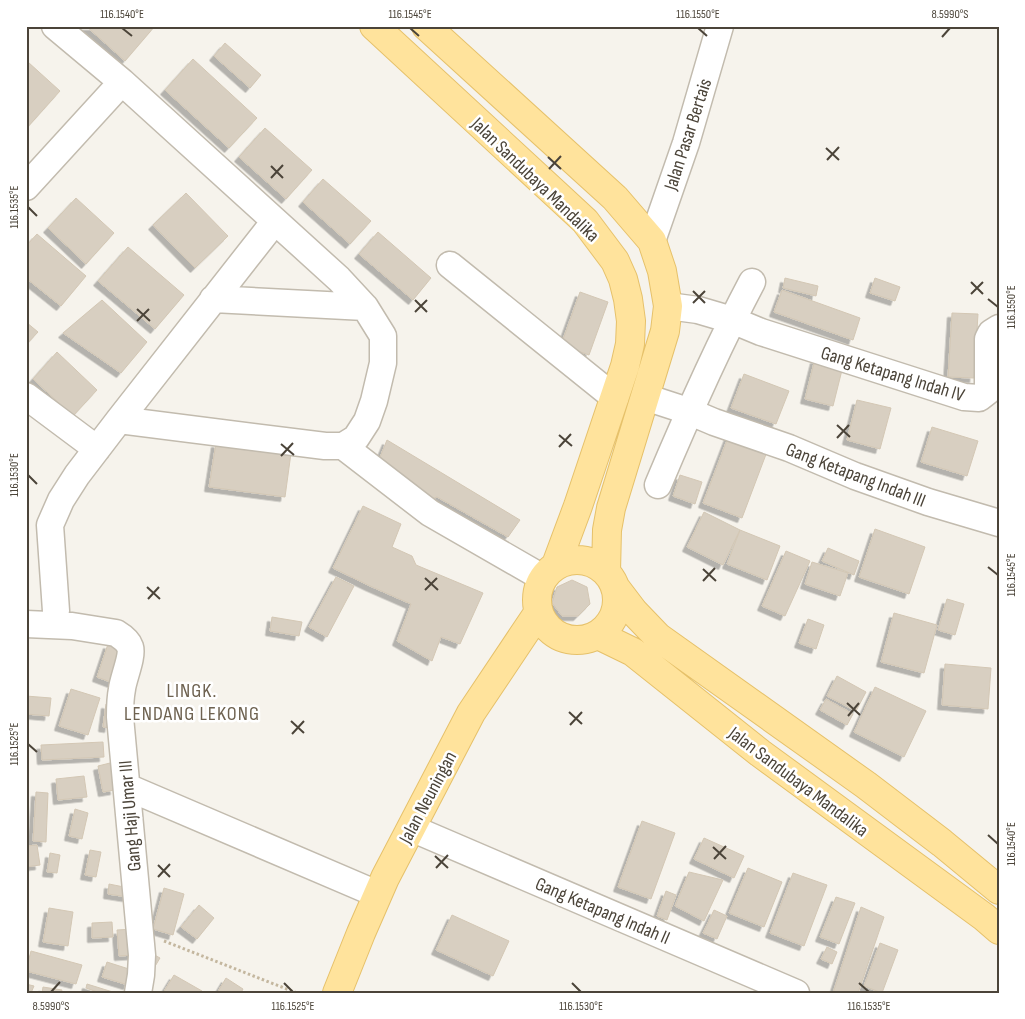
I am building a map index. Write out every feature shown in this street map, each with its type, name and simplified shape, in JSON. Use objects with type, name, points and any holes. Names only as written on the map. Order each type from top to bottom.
[{"type":"main road","name":"Jalan Sandubaya Mandalika","points":[[374,26],[585,222],[615,261],[623,280],[631,321],[628,351],[615,398],[578,506],[549,571]]},
{"type":"main road","points":[[426,26],[615,198],[652,241],[662,271],[668,306],[665,331],[611,508],[607,530],[611,579],[617,605],[611,622],[598,635],[580,641],[562,638],[547,629],[538,613],[536,595],[549,571],[573,559],[591,562],[611,579],[634,612],[658,637],[866,784],[999,890]]},
{"type":"main road","points":[[482,126],[506,98]]},
{"type":"main road","name":"Jalan Neuningan","points":[[342,991],[377,894],[410,828],[471,713],[538,613]]},
{"type":"main road","name":"Jalan Sandubaya Mandalika","points":[[598,635],[633,652],[760,753],[984,917],[999,930]]},
{"type":"street","points":[[55,26],[122,82],[339,279],[365,307],[383,336],[383,364],[374,401],[367,420],[356,438],[342,446],[325,446],[119,420]]},
{"type":"street","name":"Jalan Pasar Bertais","points":[[652,241],[686,143],[720,26]]},
{"type":"street","points":[[26,187],[122,82]]},
{"type":"street","points":[[56,611],[50,525],[61,500],[77,475],[119,420],[275,221]]},
{"type":"street","points":[[450,265],[615,398]]},
{"type":"street","points":[[658,485],[688,411],[752,282]]},
{"type":"street","points":[[213,300],[365,307]]},
{"type":"street","points":[[668,306],[698,310],[732,320]]},
{"type":"street","name":"Gang Ketapang Indah IV","points":[[732,320],[761,332],[964,397],[979,398],[988,391],[988,339],[991,333],[999,328]]},
{"type":"street","points":[[26,396],[97,449]]},
{"type":"street","name":"Gang Ketapang Indah III","points":[[645,397],[789,448],[855,476],[928,502],[999,523]]},
{"type":"street","points":[[342,446],[430,513],[549,571]]},
{"type":"street","name":"Gang Haji Umar III","points":[[26,624],[94,629],[116,633],[122,636],[130,647],[130,658],[120,703],[142,955],[138,993]]},
{"type":"street","points":[[127,788],[377,894]]},
{"type":"street","name":"Gang Ketapang Indah II","points":[[410,828],[796,993]]},
{"type":"path","points":[[140,931],[297,993]]},
{"type":"building","points":[[86,26],[155,26],[125,61]]},
{"type":"building","points":[[225,43],[261,75],[250,88],[214,56]]},
{"type":"building","points":[[193,59],[257,118],[229,148],[165,90]]},
{"type":"building","points":[[28,62],[60,91],[26,129],[26,64]]},
{"type":"building","points":[[265,128],[312,170],[286,199],[239,157]]},
{"type":"building","points":[[323,179],[371,221],[350,244],[303,202]]},
{"type":"building","points":[[186,193],[228,236],[195,268],[153,225]]},
{"type":"building","points":[[76,198],[114,233],[86,264],[48,228]]},
{"type":"building","points":[[378,232],[431,278],[413,300],[359,254]]},
{"type":"building","points":[[37,234],[86,276],[61,306],[26,278],[26,246]]},
{"type":"building","points":[[128,247],[184,295],[155,329],[98,281]]},
{"type":"building","points":[[785,278],[818,286],[816,296],[783,288]]},
{"type":"building","points":[[875,278],[900,287],[895,301],[870,293]]},
{"type":"building","points":[[782,290],[860,318],[853,340],[774,312]]},
{"type":"building","points":[[580,292],[608,302],[589,355],[561,345]]},
{"type":"building","points":[[102,300],[147,342],[121,373],[63,333]]},
{"type":"building","points":[[952,313],[978,314],[974,378],[948,377]]},
{"type":"building","points":[[26,322],[38,332],[26,345]]},
{"type":"building","points":[[57,352],[97,390],[73,416],[33,379]]},
{"type":"building","points":[[815,359],[843,366],[833,406],[805,399]]},
{"type":"building","points":[[744,374],[789,391],[776,424],[731,408]]},
{"type":"building","points":[[857,400],[891,408],[880,449],[847,440]]},
{"type":"building","points":[[932,427],[978,441],[967,476],[921,462]]},
{"type":"building","points":[[729,435],[768,449],[742,518],[703,503]]},
{"type":"building","points":[[387,440],[520,520],[508,537],[437,497],[429,500],[376,467]]},
{"type":"building","points":[[216,443],[291,453],[285,497],[209,487]]},
{"type":"building","points":[[680,475],[702,482],[695,504],[673,496]]},
{"type":"building","points":[[363,506],[401,524],[392,547],[412,556],[416,565],[483,593],[460,644],[441,637],[432,661],[397,641],[411,604],[333,568]]},
{"type":"building","points":[[704,512],[740,530],[723,565],[687,547]]},
{"type":"building","points":[[875,529],[925,547],[909,594],[859,577]]},
{"type":"building","points":[[740,530],[780,546],[767,580],[727,564]]},
{"type":"building","points":[[828,548],[859,561],[854,575],[822,561]]},
{"type":"building","points":[[786,551],[810,561],[785,616],[762,606]]},
{"type":"building","points":[[812,562],[848,573],[840,596],[805,584]]},
{"type":"building","points":[[336,577],[354,586],[327,637],[309,627]]},
{"type":"building","points":[[572,580],[587,587],[590,604],[578,616],[562,616],[552,603],[557,587]]},
{"type":"building","points":[[947,599],[964,604],[955,635],[938,630]]},
{"type":"building","points":[[894,613],[937,625],[924,673],[881,662]]},
{"type":"building","points":[[272,617],[302,622],[299,636],[270,631]]},
{"type":"building","points":[[808,619],[824,625],[816,649],[799,643]]},
{"type":"building","points":[[108,644],[125,650],[113,683],[97,677]]},
{"type":"building","points":[[945,664],[991,668],[988,709],[942,705]]},
{"type":"building","points":[[837,676],[866,692],[856,711],[827,696]]},
{"type":"building","points":[[875,687],[926,711],[904,757],[854,732]]},
{"type":"building","points":[[71,689],[100,698],[88,735],[59,726]]},
{"type":"building","points":[[26,696],[51,698],[49,716],[26,714]]},
{"type":"building","points":[[826,699],[853,714],[847,725],[820,710]]},
{"type":"building","points":[[106,704],[112,705],[109,728],[103,727]]},
{"type":"building","points":[[103,742],[104,757],[42,760],[41,745]]},
{"type":"building","points":[[110,763],[115,790],[103,792],[98,766]]},
{"type":"building","points":[[84,776],[87,797],[58,800],[56,779]]},
{"type":"building","points":[[36,792],[48,793],[46,842],[33,841]]},
{"type":"building","points":[[75,809],[88,813],[82,839],[69,836]]},
{"type":"building","points":[[642,821],[675,833],[651,899],[618,887]]},
{"type":"building","points":[[704,838],[744,856],[734,878],[694,859]]},
{"type":"building","points":[[37,845],[40,865],[26,867],[26,846]]},
{"type":"building","points":[[90,850],[101,852],[96,877],[85,875]]},
{"type":"building","points":[[50,853],[60,855],[57,873],[47,872]]},
{"type":"building","points":[[748,868],[782,882],[764,927],[729,913]]},
{"type":"building","points":[[689,872],[723,880],[704,921],[675,906]]},
{"type":"building","points":[[793,873],[827,885],[804,946],[770,933]]},
{"type":"building","points":[[109,884],[129,888],[127,897],[108,894]]},
{"type":"building","points":[[164,888],[184,894],[173,935],[153,929]]},
{"type":"building","points":[[666,891],[676,895],[667,920],[657,916]]},
{"type":"building","points":[[836,897],[855,903],[839,944],[820,937]]},
{"type":"building","points":[[199,905],[214,918],[197,939],[181,927]]},
{"type":"building","points":[[861,907],[884,917],[858,993],[833,993]]},
{"type":"building","points":[[49,908],[73,912],[68,946],[43,942]]},
{"type":"building","points":[[714,910],[727,916],[717,939],[703,933]]},
{"type":"building","points":[[452,915],[509,941],[493,976],[436,950]]},
{"type":"building","points":[[112,922],[113,937],[92,938],[92,923]]},
{"type":"building","points":[[133,929],[134,955],[119,956],[117,930]]},
{"type":"building","points":[[880,943],[898,950],[882,993],[864,986]]},
{"type":"building","points":[[827,947],[837,952],[832,964],[821,959]]},
{"type":"building","points":[[31,951],[82,965],[76,984],[26,971]]},
{"type":"building","points":[[151,953],[160,958],[154,968]]},
{"type":"building","points":[[107,962],[132,970],[128,985],[102,977]]},
{"type":"building","points":[[174,975],[202,991],[201,993],[163,993]]},
{"type":"building","points":[[226,978],[243,989],[241,993],[217,993]]},
{"type":"building","points":[[26,984],[34,986],[31,993],[26,993]]},
{"type":"building","points":[[87,984],[116,993],[100,993],[86,988]]},
{"type":"building","points":[[43,987],[62,990],[61,993],[42,993]]},
{"type":"district","name":"LINGK. LENDANG LEKONG","points":[[192,702]]}]
